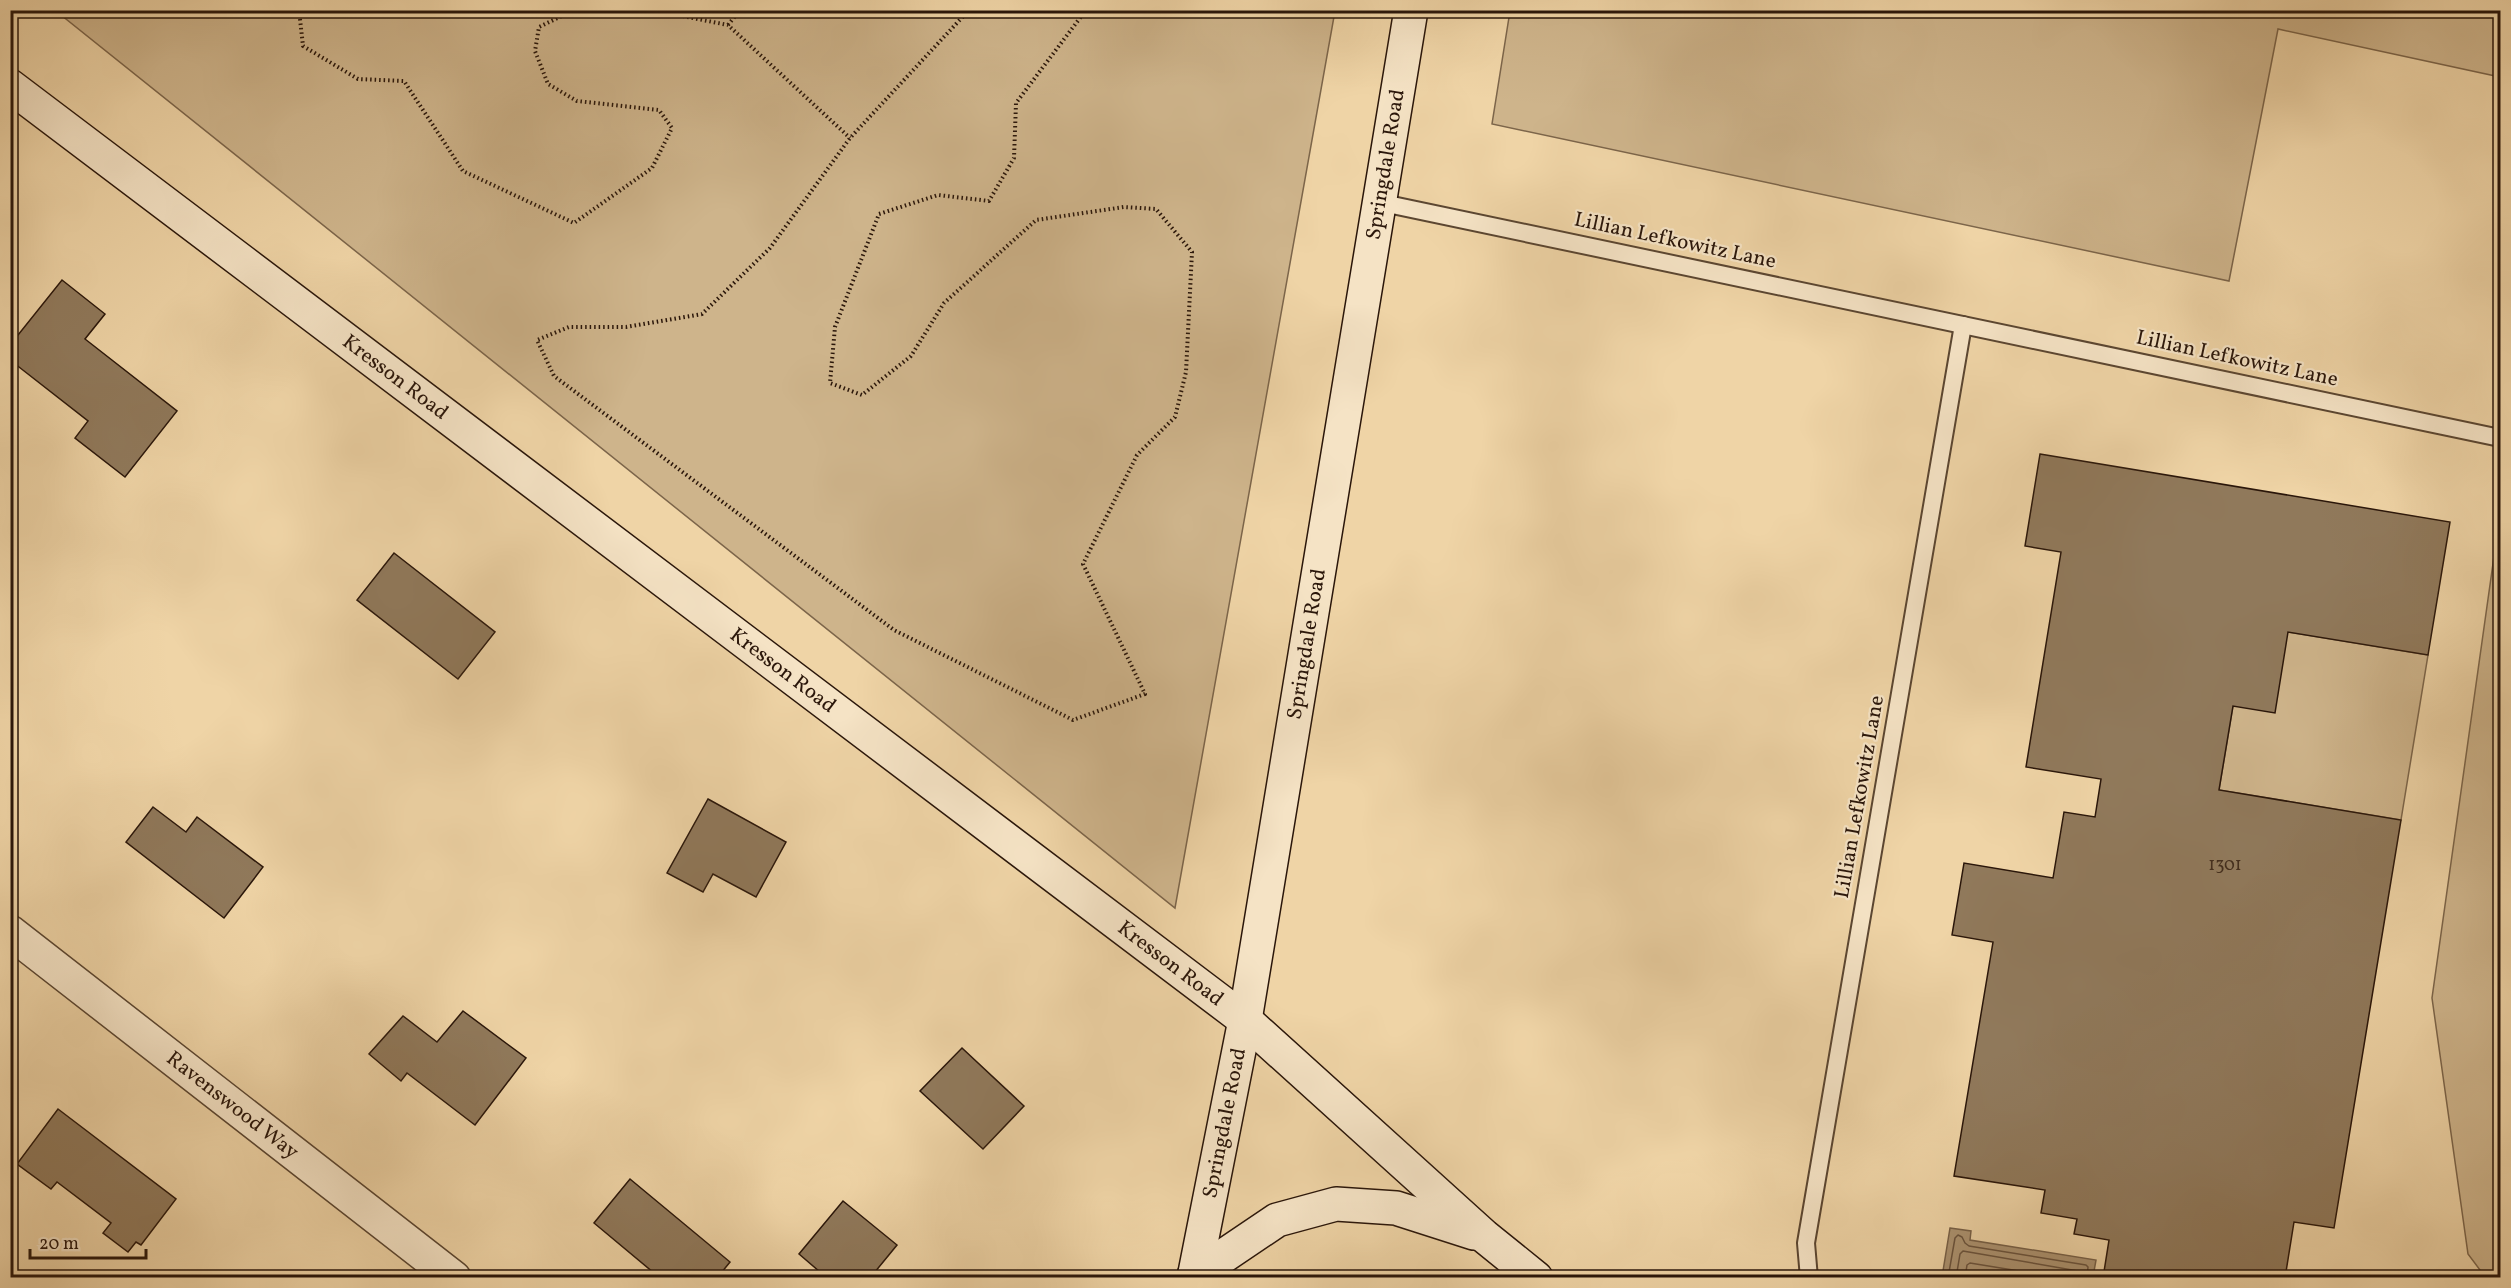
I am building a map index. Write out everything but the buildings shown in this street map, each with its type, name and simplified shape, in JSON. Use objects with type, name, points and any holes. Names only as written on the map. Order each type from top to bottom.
[{"type":"street","name":"Springdale Road","points":[[1194,1277],[1245,1020],[1411,10]]},
{"type":"street","name":"Kresson Road","points":[[10,86],[1245,1020],[1484,1236],[1536,1278]]},
{"type":"street","name":"Ravenswood Way","points":[[10,932],[454,1278]]},
{"type":"street","points":[[1194,1277],[1277,1220],[1336,1204],[1396,1208],[1484,1236]]},
{"type":"lane","name":"Lillian Lefkowitz Lane","points":[[1378,202],[2500,438]]},
{"type":"lane","name":"Lillian Lefkowitz Lane","points":[[1809,1278],[1806,1244],[1963,324]]},
{"type":"path","points":[[299,10],[303,46],[358,79],[405,81],[463,171],[574,224],[652,168],[672,128],[659,110],[577,101],[548,84],[535,51],[540,27],[574,10]]},
{"type":"path","points":[[652,10],[728,25],[850,138]]},
{"type":"path","points":[[728,25],[740,10]]},
{"type":"path","points":[[969,10],[850,138],[770,248],[702,314],[626,327],[568,327],[537,340],[554,376],[894,630],[1072,720],[1145,694],[1083,564],[1137,455],[1176,417],[1186,372],[1192,252],[1156,209],[1124,207],[1036,220],[944,303],[911,357],[862,396],[830,383],[835,327],[879,214],[938,195],[989,201],[1014,158],[1016,103],[1086,10]]},
{"type":"shaded area","points":[[56,11],[1335,11],[1175,908]]},
{"type":"shaded area","points":[[1510,11],[2500,11],[2500,77],[2278,29],[2229,281],[1492,124]]},
{"type":"shaded area","points":[[2497,535],[2500,535],[2500,1277],[2486,1278],[2468,1254],[2432,998]]},
{"type":"shaded area","points":[[2288,632],[2428,655],[2401,820],[2219,790],[2233,706]]},
{"type":"water","points":[[1950,1228],[1971,1231],[1970,1240],[2096,1260],[2093,1277],[1942,1277]]}]
